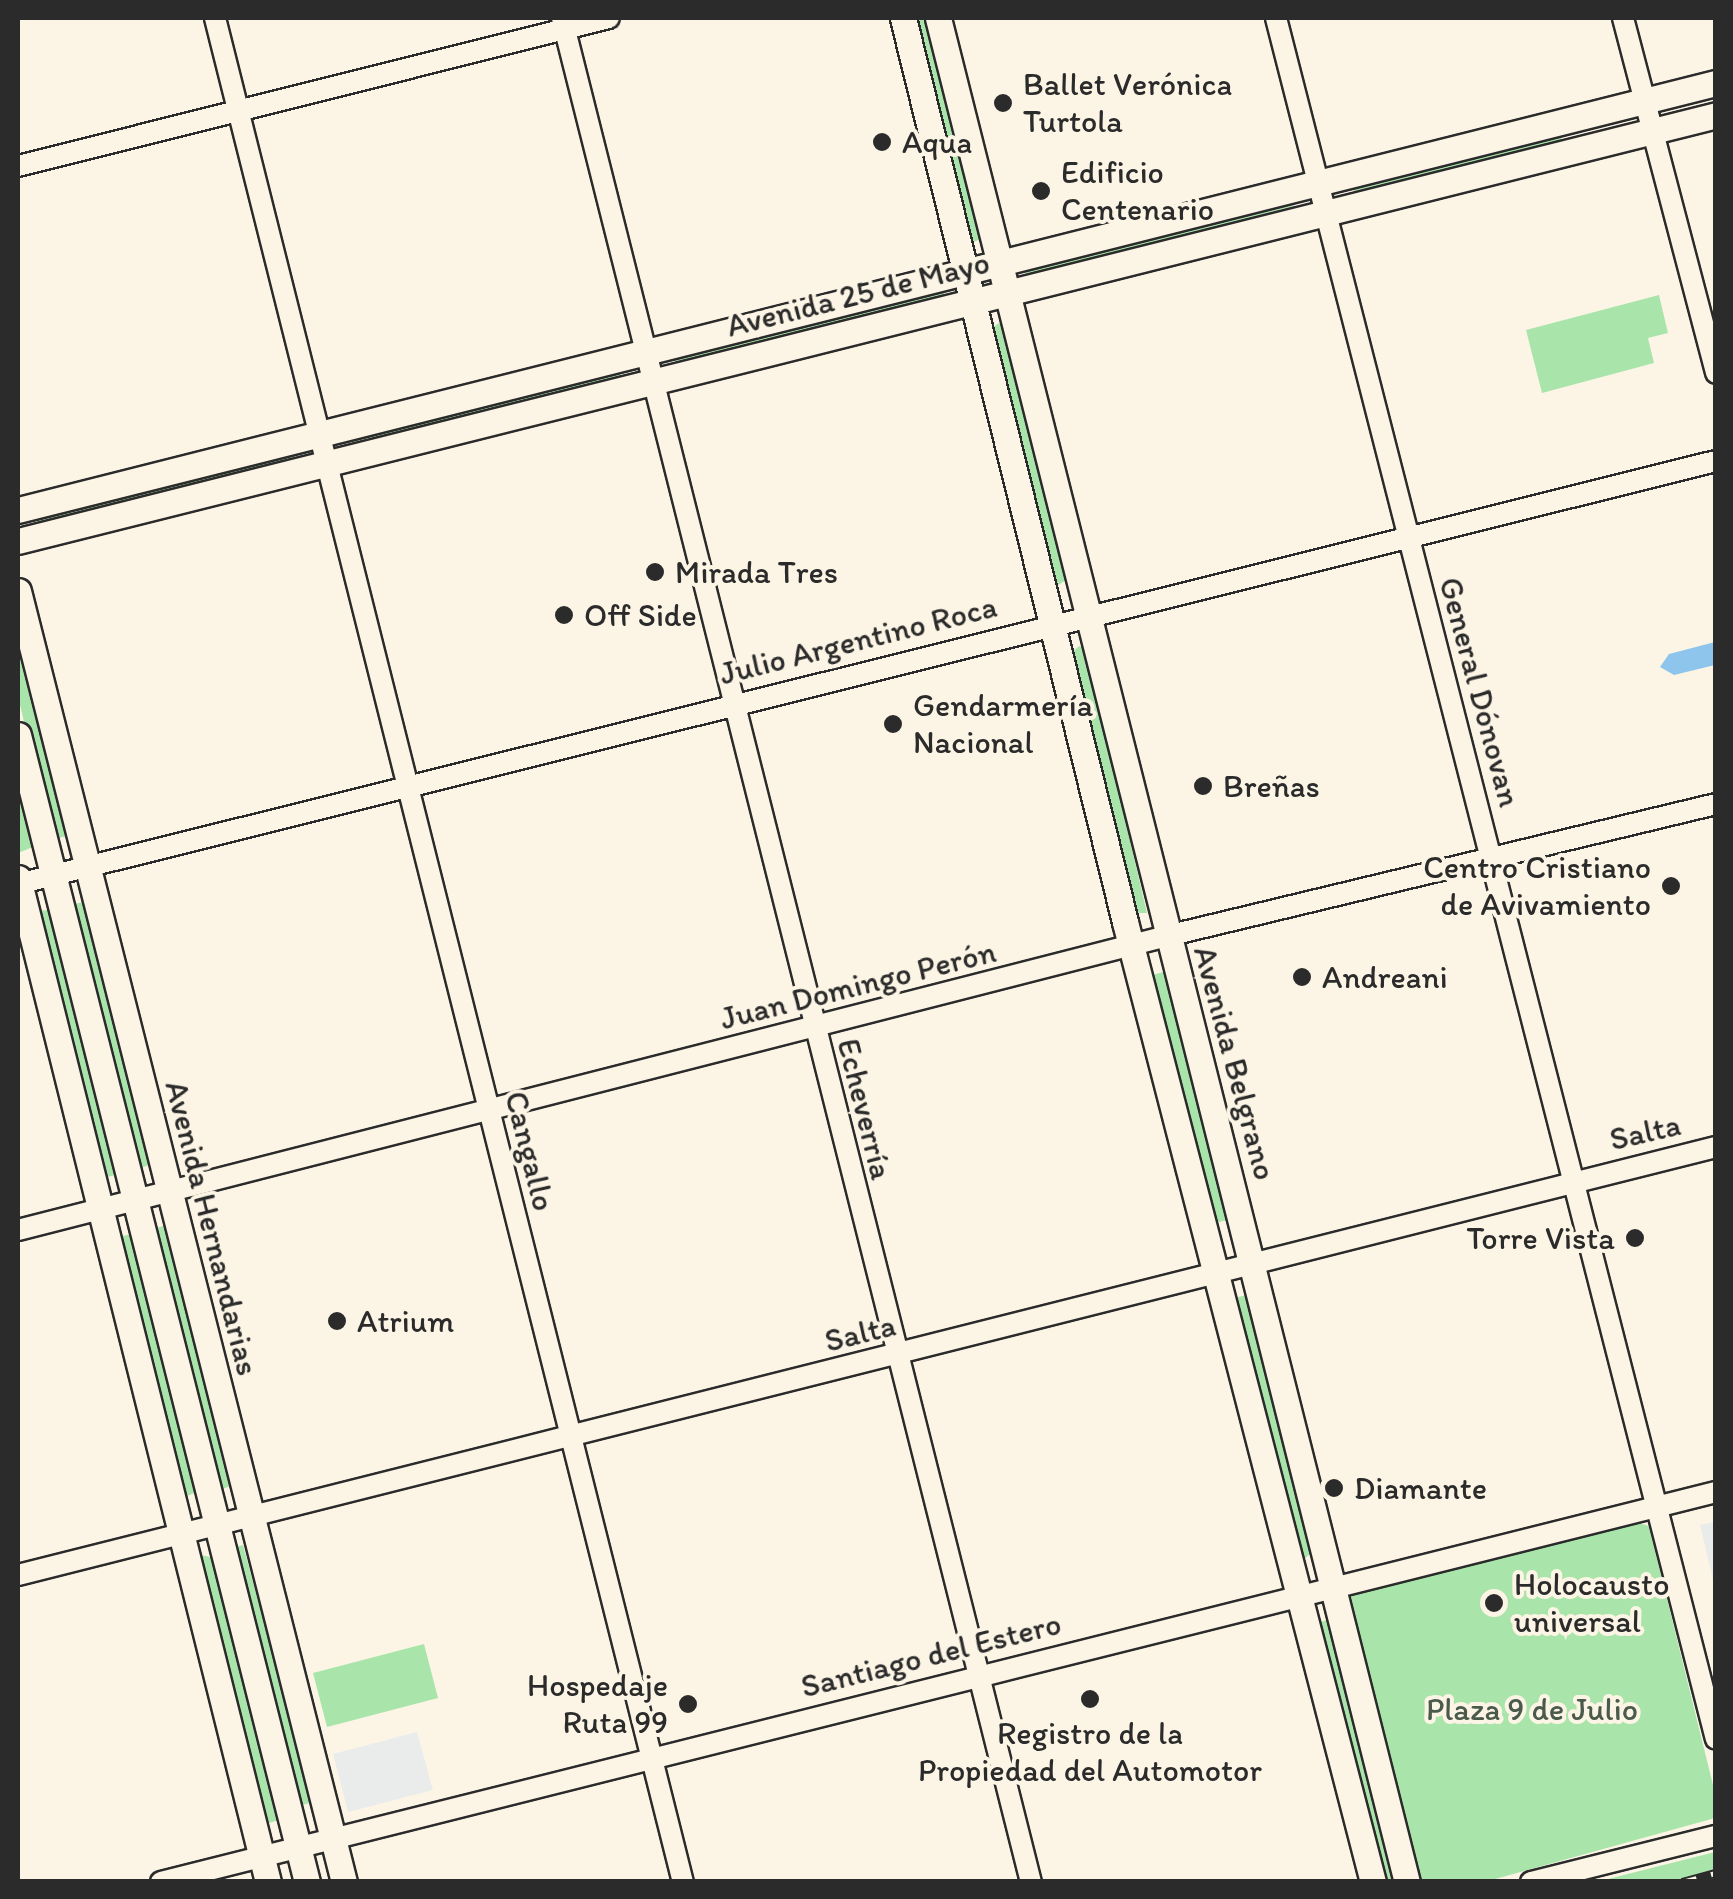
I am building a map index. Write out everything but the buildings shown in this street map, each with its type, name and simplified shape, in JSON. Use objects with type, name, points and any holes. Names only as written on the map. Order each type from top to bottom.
[{"type":"main road","points":[[903,18],[1213,1269],[1373,1882]]},
{"type":"main road","name":"Avenida Belgrano","points":[[938,18],[1093,613],[1167,936],[1254,1258],[1331,1586],[1408,1882]]},
{"type":"main road","name":"Avenida 25 de Mayo","points":[[18,510],[1716,83]]},
{"type":"main road","name":"Avenida 25 de Mayo","points":[[18,541],[329,468],[652,380],[1326,208],[1716,115]]},
{"type":"main road","name":"Avenida Hernandarias","points":[[18,591],[84,866],[344,1882]]},
{"type":"main road","points":[[18,735],[307,1882]]},
{"type":"main road","points":[[18,882],[268,1882]]},
{"type":"street","name":"Cangallo","points":[[215,18],[683,1882]]},
{"type":"street","points":[[18,166],[240,112],[563,23],[609,18]]},
{"type":"street","name":"General Dónovan","points":[[1276,18],[1716,1739]]},
{"type":"street","points":[[1623,18],[1716,373]]},
{"type":"street","name":"Echeverría","points":[[563,23],[1031,1882]]},
{"type":"street","name":"Julio Argentino Roca","points":[[18,882],[1408,534],[1716,461]]},
{"type":"street","name":"Juan Domingo Perón","points":[[18,1230],[1167,936],[1716,804]]},
{"type":"street","name":"Salta","points":[[18,1575],[897,1354],[1254,1258],[1716,1147]]},
{"type":"street","name":"Santiago del Estero","points":[[161,1882],[334,1841],[649,1755],[1716,1492]]},
{"type":"street","points":[[1531,1882],[1716,1836]]},
{"type":"shaded area","points":[[1716,1522],[1715,1588],[1700,1525]]},
{"type":"shaded area","points":[[417,1732],[433,1790],[348,1812],[333,1754]]},
{"type":"green space","points":[[909,18],[929,18],[982,239],[970,243]]},
{"type":"green space","points":[[1560,133],[1562,141],[1354,194],[1354,188]]},
{"type":"green space","points":[[1293,199],[1294,206],[1027,278],[1025,269]]},
{"type":"green space","points":[[942,289],[945,295],[675,362],[674,354]]},
{"type":"green space","points":[[1659,295],[1668,333],[1648,338],[1654,363],[1542,393],[1526,330]]},
{"type":"green space","points":[[999,323],[1007,326],[1071,577],[1055,587],[987,331]]},
{"type":"green space","points":[[620,374],[620,378],[353,442],[355,438]]},
{"type":"green space","points":[[291,455],[292,460],[38,524],[37,517]]},
{"type":"green space","points":[[18,627],[69,836],[51,839],[18,696]]},
{"type":"green space","points":[[1079,646],[1085,649],[1147,913],[1133,913],[1069,655]]},
{"type":"green space","points":[[18,787],[33,847],[18,853]]},
{"type":"green space","points":[[84,902],[153,1164],[136,1169],[68,905]]},
{"type":"green space","points":[[51,910],[116,1175],[98,1179],[34,911]]},
{"type":"green space","points":[[1167,971],[1234,1218],[1212,1224],[1150,982],[1152,975]]},
{"type":"green space","points":[[166,1225],[233,1485],[217,1491],[150,1230]]},
{"type":"green space","points":[[131,1234],[197,1492],[182,1498],[115,1238]]},
{"type":"green space","points":[[1251,1294],[1314,1551],[1299,1563],[1230,1299]]},
{"type":"green space","name":"Plaza 9 de Julio","points":[[1635,1522],[1649,1526],[1715,1793],[1715,1818],[1488,1881],[1418,1881],[1345,1609],[1352,1593]]},
{"type":"green space","points":[[243,1545],[313,1802],[296,1807],[235,1547]]},
{"type":"green space","points":[[201,1555],[214,1558],[279,1820],[262,1825]]},
{"type":"green space","points":[[1332,1619],[1401,1876],[1386,1881],[1380,1881],[1312,1624]]},
{"type":"green space","points":[[424,1644],[438,1698],[327,1727],[313,1673]]},
{"type":"green space","points":[[1715,1852],[1715,1881],[1600,1881]]},
{"type":"water","points":[[1715,642],[1715,665],[1674,675],[1660,667],[1669,654]]},
{"type":"railway","points":[[1682,1882],[1716,1873]]},
{"type":"place","name":"Ballet Verónica Turtola","points":[[1003,103]]},
{"type":"place","name":"Aqua","points":[[882,142]]},
{"type":"place","name":"Edificio Centenario","points":[[1041,191]]},
{"type":"place","name":"Mirada Tres","points":[[655,572]]},
{"type":"place","name":"Off Side","points":[[564,615]]},
{"type":"place","name":"Gendarmería Nacional","points":[[893,724]]},
{"type":"place","name":"Breñas","points":[[1203,786]]},
{"type":"place","name":"Centro Cristiano de Avivamiento","points":[[1671,886]]},
{"type":"place","name":"Andreani","points":[[1302,977]]},
{"type":"place","name":"Torre Vista","points":[[1635,1238]]},
{"type":"place","name":"Atrium","points":[[337,1321]]},
{"type":"place","name":"Diamante","points":[[1334,1488]]},
{"type":"place","name":"Holocausto universal","points":[[1494,1603]]},
{"type":"place","name":"Registro de la Propiedad del Automotor","points":[[1090,1699]]},
{"type":"place","name":"Hospedaje Ruta 99","points":[[688,1704]]}]
